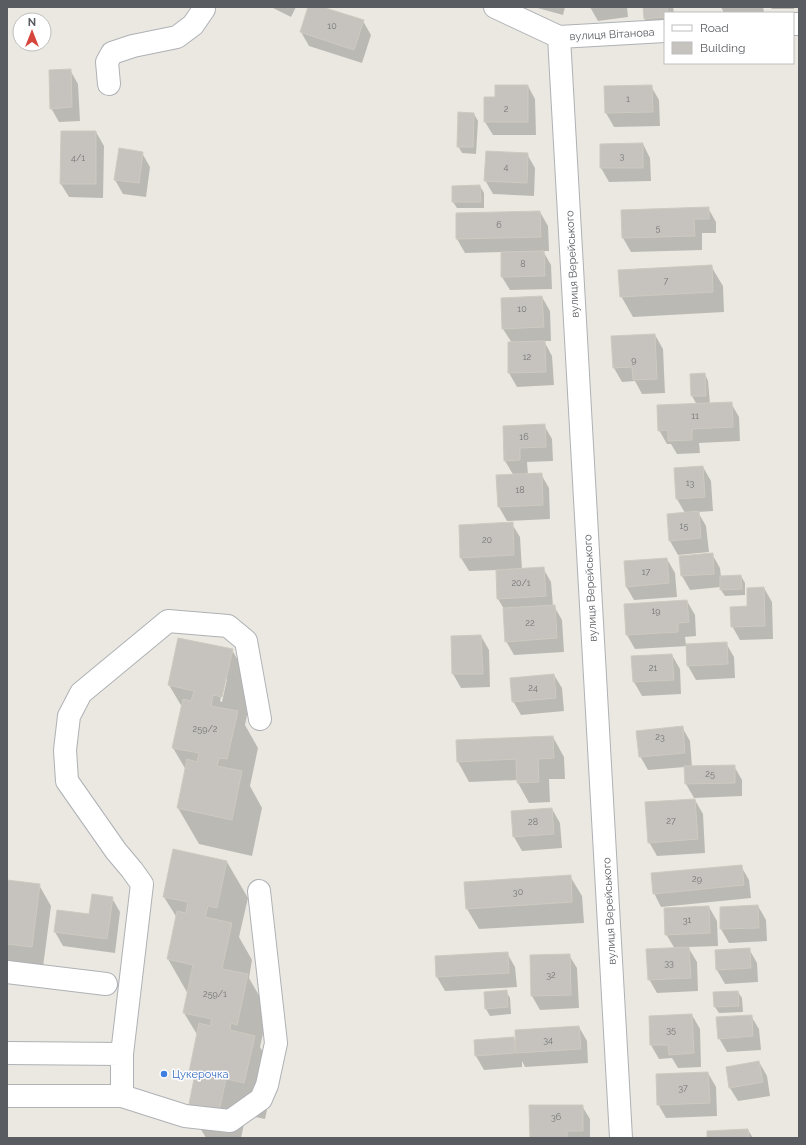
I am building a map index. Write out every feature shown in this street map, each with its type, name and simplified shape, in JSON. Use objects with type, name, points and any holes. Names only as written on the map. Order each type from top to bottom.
[{"type":"street","points":[[109,84],[107,62],[112,53],[133,46],[177,37],[193,25],[204,7]]},
{"type":"street","name":"вулиця Вітанова","points":[[494,7],[559,37],[664,31]]},
{"type":"street","name":"вулиця Верейського","points":[[559,37],[621,1138]]},
{"type":"street","points":[[122,1096],[122,1054],[142,884],[116,851],[67,781],[64,750],[70,716],[81,693],[168,621],[228,626],[246,641],[260,719]]},
{"type":"street","points":[[7,1096],[122,1096],[186,1116],[230,1121],[261,1099],[267,1085],[276,1043],[259,891]]},
{"type":"street","points":[[7,972],[106,984]]},
{"type":"street","points":[[7,1053],[122,1054]]},
{"type":"building","points":[[308,7],[322,7],[364,20],[354,50],[300,32]]},
{"type":"building","points":[[643,7],[667,7],[668,12],[664,12],[664,17],[644,19]]},
{"type":"building","points":[[71,69],[72,107],[50,109],[49,70]]},
{"type":"building","points":[[495,85],[528,85],[528,122],[484,122],[484,97],[495,97]]},
{"type":"building","points":[[652,85],[653,112],[605,113],[604,86]]},
{"type":"building","points":[[458,112],[474,113],[473,147],[457,147]]},
{"type":"building","points":[[61,131],[96,131],[96,184],[60,184]]},
{"type":"building","points":[[643,143],[643,168],[600,168],[600,144]]},
{"type":"building","points":[[119,148],[143,152],[139,183],[114,180]]},
{"type":"building","points":[[486,151],[528,153],[527,183],[484,181]]},
{"type":"building","points":[[480,185],[481,202],[452,202],[452,186]]},
{"type":"building","points":[[709,207],[709,219],[694,219],[695,236],[622,238],[621,210]]},
{"type":"building","points":[[540,211],[541,237],[456,239],[456,213]]},
{"type":"building","points":[[544,251],[545,276],[501,277],[501,252]]},
{"type":"building","points":[[712,265],[713,292],[620,297],[618,270]]},
{"type":"building","points":[[542,296],[544,327],[502,329],[501,298]]},
{"type":"building","points":[[655,334],[657,379],[633,380],[632,367],[613,368],[611,336]]},
{"type":"building","points":[[545,341],[546,372],[508,373],[508,342]]},
{"type":"building","points":[[705,373],[706,396],[691,396],[690,374]]},
{"type":"building","points":[[732,402],[733,427],[692,429],[692,440],[668,441],[668,430],[658,431],[657,405]]},
{"type":"building","points":[[545,424],[546,447],[520,448],[520,460],[504,461],[503,426]]},
{"type":"building","points":[[703,466],[705,497],[676,499],[674,468]]},
{"type":"building","points":[[542,473],[543,505],[498,507],[496,475]]},
{"type":"building","points":[[699,511],[701,538],[669,541],[667,514]]},
{"type":"building","points":[[513,522],[514,555],[460,558],[459,525]]},
{"type":"building","points":[[713,553],[714,574],[681,576],[679,556]]},
{"type":"building","points":[[667,558],[669,583],[626,587],[624,561]]},
{"type":"building","points":[[544,567],[546,596],[497,599],[496,570]]},
{"type":"building","points":[[741,575],[742,589],[720,590],[720,576]]},
{"type":"building","points":[[764,587],[765,626],[731,627],[730,607],[747,606],[747,588]]},
{"type":"building","points":[[687,600],[689,622],[678,623],[678,632],[626,635],[624,604]]},
{"type":"building","points":[[555,605],[557,638],[505,642],[503,608]]},
{"type":"building","points":[[481,635],[483,674],[452,674],[451,636]]},
{"type":"building","points":[[178,638],[233,649],[222,697],[213,695],[211,706],[238,711],[227,759],[219,758],[217,766],[242,771],[232,820],[177,808],[187,759],[197,762],[199,753],[172,748],[183,699],[191,701],[194,691],[168,685]]},
{"type":"building","points":[[727,642],[728,664],[687,666],[686,644]]},
{"type":"building","points":[[672,654],[674,680],[633,682],[631,656]]},
{"type":"building","points":[[554,674],[556,698],[512,702],[510,678]]},
{"type":"building","points":[[683,726],[685,753],[639,757],[636,731]]},
{"type":"building","points":[[553,736],[554,758],[538,759],[539,782],[517,783],[516,759],[457,762],[456,740]]},
{"type":"building","points":[[735,765],[735,783],[685,784],[684,766]]},
{"type":"building","points":[[695,799],[698,839],[648,843],[645,802]]},
{"type":"building","points":[[552,808],[554,834],[513,837],[511,811]]},
{"type":"building","points":[[173,849],[227,861],[217,908],[208,906],[205,917],[232,923],[222,969],[248,974],[237,1025],[231,1023],[230,1030],[255,1036],[244,1083],[226,1079],[218,1116],[188,1109],[195,1074],[189,1072],[199,1023],[210,1026],[212,1019],[183,1013],[193,965],[167,959],[177,911],[186,913],[188,902],[163,897]]},
{"type":"building","points":[[742,865],[744,885],[653,894],[651,873]]},
{"type":"building","points":[[571,875],[572,902],[466,909],[464,882]]},
{"type":"building","points":[[7,880],[40,884],[32,947],[7,944]]},
{"type":"building","points":[[92,894],[113,897],[107,939],[54,932],[57,910],[89,914]]},
{"type":"building","points":[[758,905],[759,928],[720,929],[720,907]]},
{"type":"building","points":[[709,906],[710,933],[665,935],[664,908]]},
{"type":"building","points":[[689,947],[691,978],[648,980],[646,949]]},
{"type":"building","points":[[750,948],[751,968],[716,970],[715,950]]},
{"type":"building","points":[[508,952],[509,973],[436,977],[435,956]]},
{"type":"building","points":[[570,954],[571,995],[531,996],[530,955]]},
{"type":"building","points":[[507,990],[508,1007],[485,1009],[484,992]]},
{"type":"building","points":[[738,991],[739,1006],[714,1007],[713,992]]},
{"type":"building","points":[[692,1014],[694,1053],[669,1055],[668,1045],[650,1045],[649,1016]]},
{"type":"building","points":[[752,1015],[753,1036],[718,1039],[716,1017]]},
{"type":"building","points":[[579,1026],[581,1049],[516,1053],[515,1030]]},
{"type":"building","points":[[514,1037],[515,1053],[475,1056],[474,1040]]},
{"type":"building","points":[[759,1061],[763,1082],[729,1088],[726,1067]]},
{"type":"building","points":[[708,1072],[710,1103],[657,1105],[656,1074]]},
{"type":"building","points":[[529,1105],[583,1105],[583,1131],[567,1131],[567,1138],[530,1138]]},
{"type":"building","points":[[748,1129],[749,1138],[707,1138],[707,1131]]},
{"type":"place","name":"Цукерочка","points":[[164,1074]]}]
